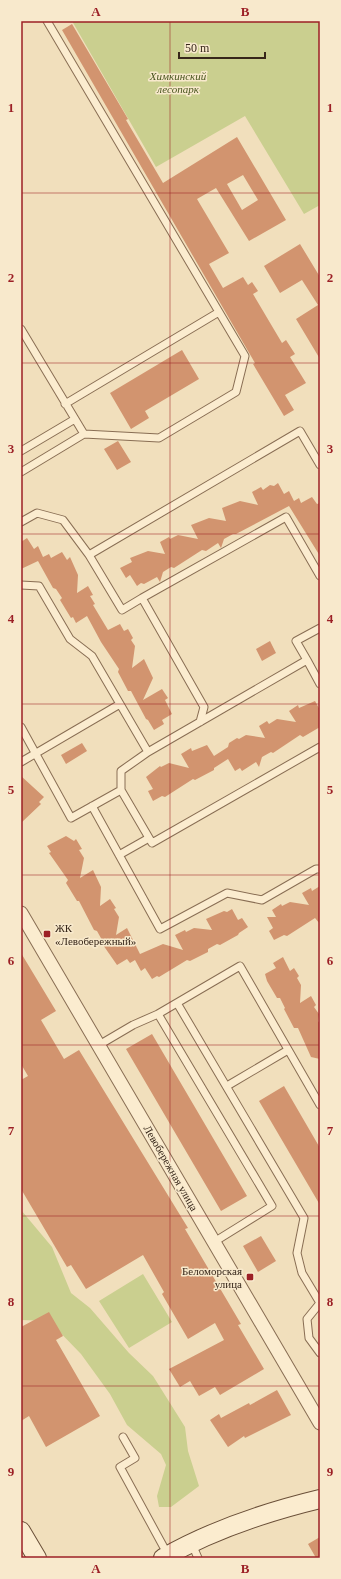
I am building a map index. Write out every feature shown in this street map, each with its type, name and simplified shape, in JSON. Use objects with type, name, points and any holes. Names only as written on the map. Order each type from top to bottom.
[{"type":"main road","points":[[166,1557],[195,1551],[265,1514],[320,1499]]},
{"type":"main road","points":[[21,1531],[37,1558]]},
{"type":"street","name":"Левобережная улица","points":[[21,913],[320,1423]]},
{"type":"lane","points":[[21,472],[84,434],[159,438],[236,392],[245,356],[47,21]]},
{"type":"lane","points":[[65,404],[219,312]]},
{"type":"lane","points":[[21,329],[84,434]]},
{"type":"lane","points":[[21,451],[75,419]]},
{"type":"lane","points":[[89,555],[300,431],[320,465]]},
{"type":"lane","points":[[21,522],[36,513],[63,520],[89,555],[122,610],[286,517],[320,576]]},
{"type":"lane","points":[[21,584],[39,586],[70,639],[92,656],[148,752]]},
{"type":"lane","points":[[142,598],[204,708],[200,722]]},
{"type":"lane","points":[[320,628],[296,641],[320,684]]},
{"type":"lane","points":[[306,660],[148,752],[121,771],[121,790],[152,843],[320,747]]},
{"type":"lane","points":[[21,762],[120,704]]},
{"type":"lane","points":[[21,727],[71,818],[121,790]]},
{"type":"lane","points":[[92,806],[160,929],[227,893],[262,900],[316,869],[320,869]]},
{"type":"lane","points":[[119,855],[149,838]]},
{"type":"lane","points":[[99,1045],[133,1025],[178,1003],[240,966],[320,1105]]},
{"type":"lane","points":[[178,1003],[304,1218],[297,1253],[302,1273],[320,1303],[307,1319],[309,1338],[320,1353]]},
{"type":"lane","points":[[158,1014],[272,1206],[214,1242]]},
{"type":"lane","points":[[226,1086],[288,1050]]},
{"type":"lane","points":[[123,1437],[135,1458],[120,1467],[166,1557]]},
{"type":"green space","name":"Химкинский лесопарк","points":[[72,21],[320,21],[320,205],[304,214],[245,116],[156,167]]},
{"type":"green space","points":[[21,1210],[52,1247],[71,1293],[90,1308],[129,1353],[153,1376],[185,1427],[188,1451],[199,1486],[171,1507],[159,1507],[157,1496],[166,1465],[161,1454],[127,1425],[110,1394],[81,1354],[49,1321],[21,1320]]},
{"type":"green space","points":[[143,1274],[172,1322],[129,1348],[99,1301]]},
{"type":"building","points":[[72,24],[128,119],[126,120],[163,183],[237,137],[286,220],[249,241],[216,188],[197,199],[229,253],[209,264],[223,288],[243,277],[248,285],[252,282],[258,291],[253,294],[282,343],[286,340],[295,354],[290,357],[306,383],[285,395],[294,410],[284,416],[253,364],[255,363],[62,30]],"holes":[[[243,175],[258,200],[242,210],[227,184]]]},
{"type":"building","points":[[300,244],[320,277],[320,359],[296,319],[318,305],[302,280],[280,293],[264,266]]},
{"type":"building","points":[[182,350],[199,379],[145,411],[149,418],[131,429],[110,393]]},
{"type":"building","points":[[118,441],[131,462],[117,470],[104,449]]},
{"type":"building","points":[[278,483],[284,494],[289,491],[294,501],[299,498],[301,503],[312,497],[317,504],[320,503],[320,556],[289,506],[224,539],[221,548],[218,543],[206,551],[202,550],[174,568],[171,567],[163,572],[160,582],[157,577],[137,586],[130,575],[126,578],[120,568],[132,562],[130,558],[148,551],[165,554],[160,542],[169,537],[170,539],[178,535],[198,539],[191,525],[209,518],[226,521],[222,508],[240,501],[258,505],[252,492],[261,487],[263,490],[270,485],[274,486]]},
{"type":"building","points":[[27,538],[34,549],[38,546],[43,557],[49,554],[51,558],[62,552],[67,560],[70,557],[78,575],[77,593],[88,586],[93,595],[90,596],[95,604],[93,605],[108,630],[120,624],[124,631],[128,629],[133,638],[131,640],[135,646],[132,668],[144,659],[153,678],[143,700],[162,689],[168,698],[165,700],[172,714],[162,720],[164,724],[154,730],[146,719],[131,691],[128,691],[118,672],[119,669],[101,642],[87,616],[76,623],[73,617],[71,618],[60,600],[62,598],[56,589],[53,588],[38,561],[21,569],[21,542]]},
{"type":"building","points":[[270,641],[276,653],[262,661],[256,649]]},
{"type":"building","points":[[315,701],[320,710],[320,727],[303,737],[300,735],[273,753],[271,752],[262,757],[259,767],[256,762],[242,771],[240,768],[235,771],[228,759],[214,768],[214,770],[195,780],[193,779],[165,797],[162,796],[153,801],[148,791],[153,789],[146,777],[160,766],[161,767],[169,763],[189,768],[181,754],[191,748],[192,751],[207,745],[214,756],[228,747],[229,743],[237,738],[239,739],[246,735],[265,738],[259,726],[267,721],[269,724],[277,719],[296,722],[289,711],[298,705],[299,708]]},
{"type":"building","points":[[82,743],[87,751],[66,764],[61,755]]},
{"type":"building","points":[[21,776],[44,797],[39,802],[41,804],[21,823]]},
{"type":"building","points":[[66,836],[74,841],[76,839],[82,849],[79,850],[84,858],[80,878],[93,870],[101,887],[100,906],[110,899],[116,908],[114,909],[119,917],[116,935],[127,928],[140,954],[163,944],[183,950],[175,935],[185,930],[186,932],[194,928],[212,930],[206,919],[232,909],[238,920],[242,918],[248,927],[238,935],[220,945],[217,944],[208,949],[208,952],[190,961],[187,960],[159,977],[157,976],[152,979],[145,968],[141,971],[135,960],[130,963],[127,959],[117,965],[101,942],[102,940],[97,931],[94,930],[79,901],[77,901],[66,883],[68,880],[49,853],[51,852],[47,846]]},
{"type":"building","points":[[320,886],[320,924],[315,918],[287,936],[284,935],[274,940],[269,931],[273,928],[267,917],[276,917],[272,910],[281,904],[282,906],[290,902],[309,905],[302,893],[311,888],[312,891]]},
{"type":"building","points":[[21,953],[56,1011],[41,1020],[64,1059],[79,1050],[188,1228],[185,1229],[241,1324],[238,1325],[264,1369],[220,1395],[215,1387],[199,1396],[190,1381],[180,1387],[169,1369],[224,1340],[215,1323],[188,1339],[162,1294],[164,1292],[143,1255],[86,1289],[71,1265],[67,1267],[21,1189],[21,1080],[28,1076],[21,1064]]},
{"type":"building","points":[[283,957],[290,971],[294,968],[299,976],[297,978],[301,985],[300,1003],[311,996],[316,1005],[314,1007],[319,1014],[318,1021],[320,1024],[320,1059],[311,1057],[298,1028],[294,1028],[280,998],[277,998],[267,981],[265,974],[276,968],[273,963]]},
{"type":"building","points":[[152,1034],[247,1196],[221,1211],[126,1049]]},
{"type":"building","points":[[284,1086],[320,1148],[320,1205],[259,1101]]},
{"type":"building","points":[[261,1236],[276,1261],[258,1272],[243,1246]]},
{"type":"building","points":[[49,1312],[63,1336],[56,1340],[100,1416],[46,1447],[29,1416],[21,1421],[21,1327]]},
{"type":"building","points":[[277,1390],[291,1415],[245,1438],[244,1436],[228,1447],[210,1420],[219,1414],[221,1418],[249,1403],[250,1405]]},
{"type":"building","points":[[320,1537],[320,1558],[316,1558],[308,1544]]},
{"type":"place","name":"ЖК «Левобережный»","points":[[47,934]]},
{"type":"place","name":"Беломорская улица","points":[[250,1277]]}]
